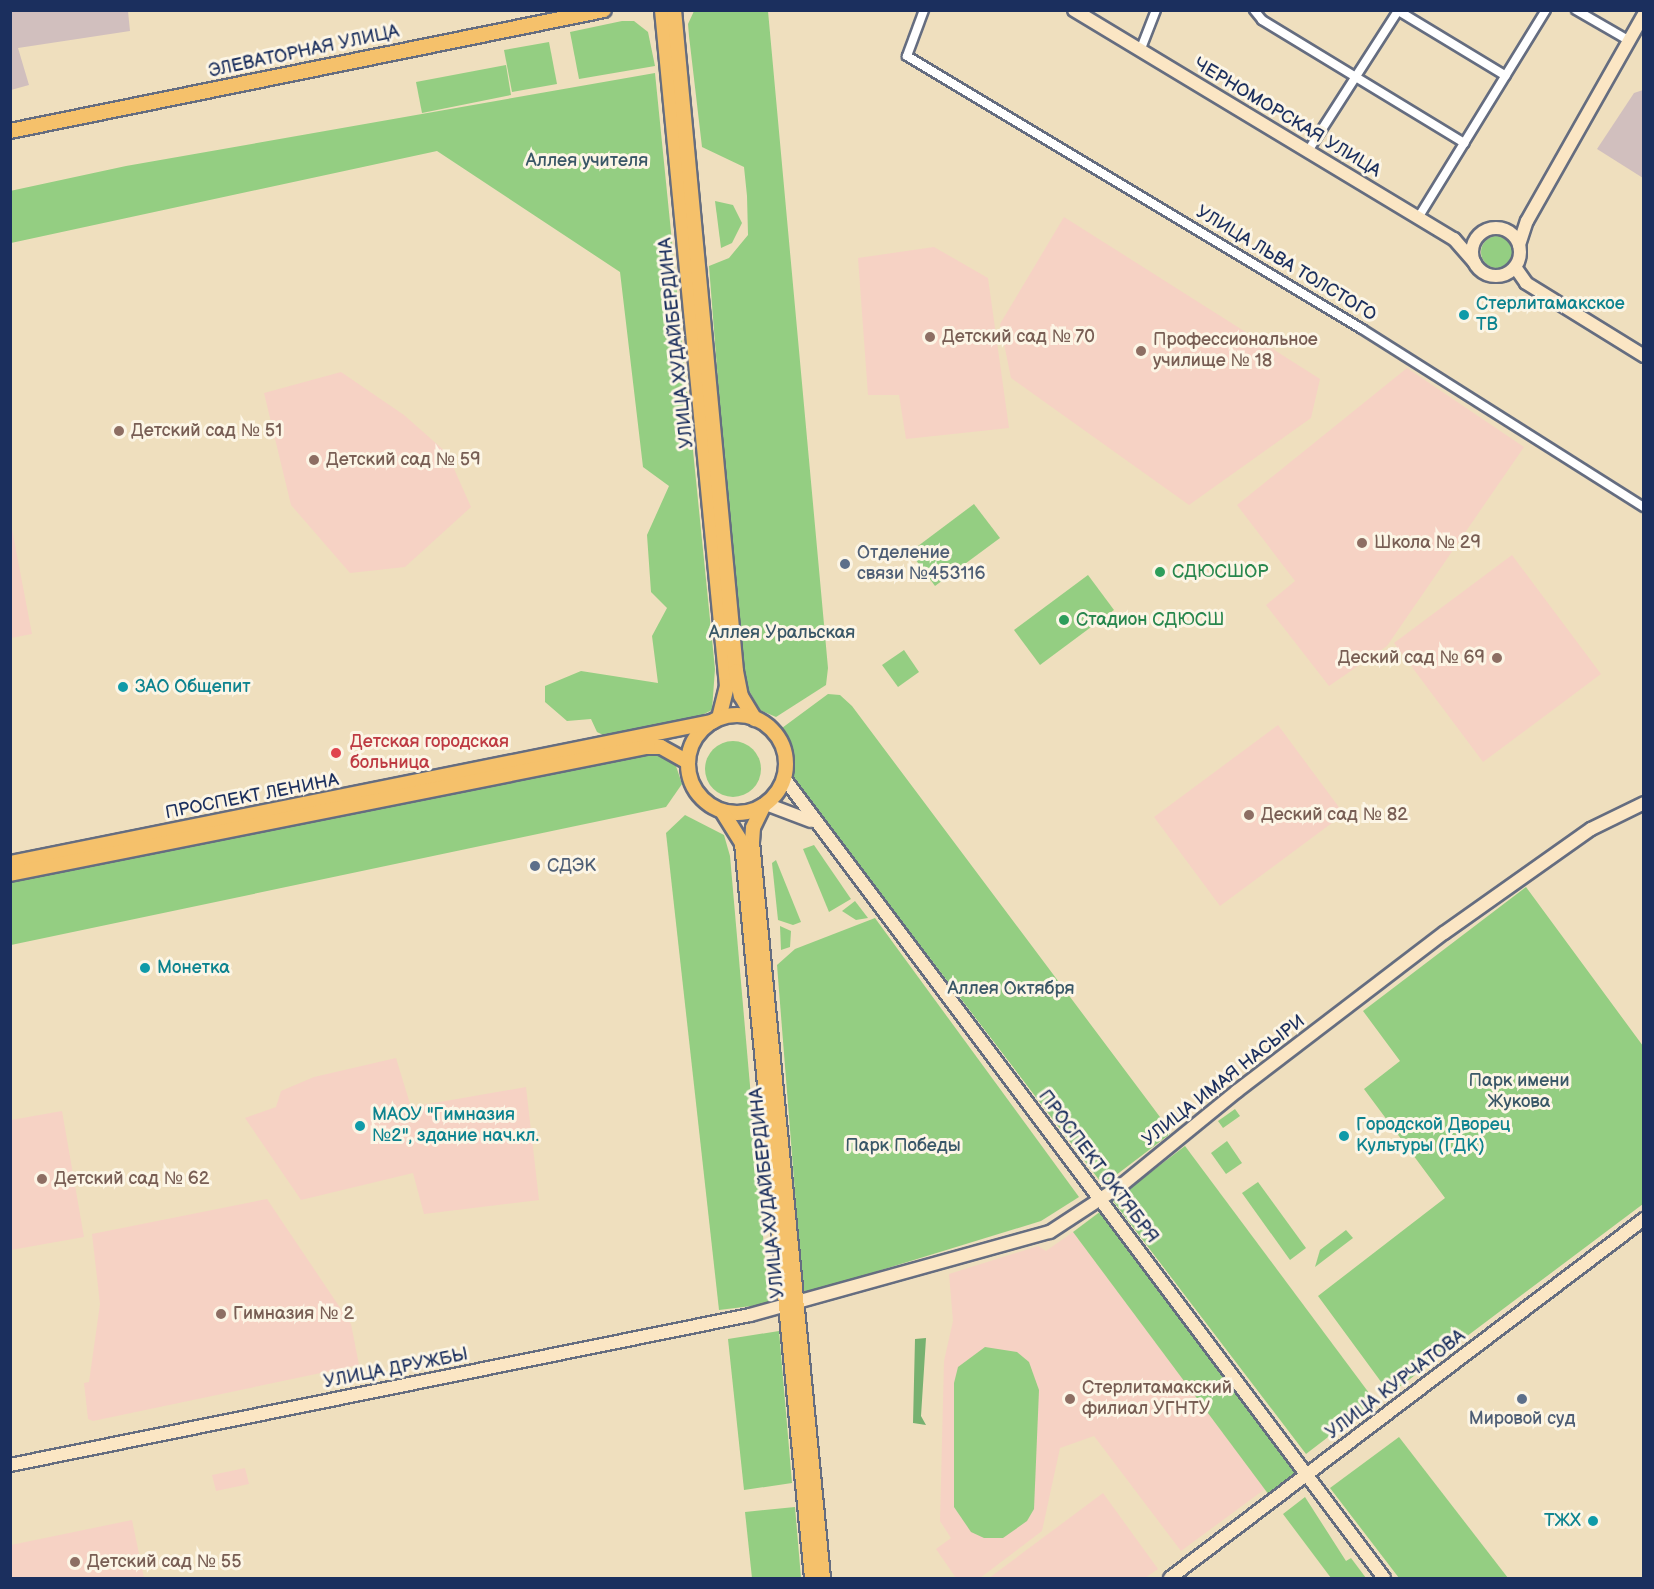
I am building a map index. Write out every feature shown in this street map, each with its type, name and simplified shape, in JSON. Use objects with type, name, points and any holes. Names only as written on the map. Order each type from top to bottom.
[{"type":"main road","name":"ЭЛЕВАТОРНАЯ УЛИЦА","points":[[10,131],[604,10]]},
{"type":"main road","name":"УЛИЦА ХУДАЙБЕРДИНА","points":[[662,10],[731,671]]},
{"type":"main road","name":"УЛИЦА ХУДАЙБЕРДИНА","points":[[674,10],[731,671]]},
{"type":"main road","name":"ЧЕРНОМОРСКАЯ УЛИЦА","points":[[1074,11],[1454,239],[1475,263]]},
{"type":"main road","points":[[1526,283],[1515,267],[1527,221],[1644,14]]},
{"type":"main road","points":[[1454,239],[1479,235],[1492,228],[1506,230],[1527,221]]},
{"type":"main road","points":[[1506,230],[1519,245]]},
{"type":"main road","points":[[1479,235],[1472,248],[1475,263],[1494,276],[1526,283],[1644,356]]},
{"type":"main road","points":[[1494,276],[1515,267]]},
{"type":"main road","points":[[731,671],[741,696],[755,719],[778,737],[786,762],[784,778],[765,804],[737,814],[722,811],[696,790],[688,762],[696,738],[715,720],[726,693],[731,671]]},
{"type":"main road","points":[[715,720],[731,715],[755,719]]},
{"type":"main road","name":"ПРОСПЕКТ ЛЕНИНА","points":[[10,863],[715,720]]},
{"type":"main road","name":"ПРОСПЕКТ ЛЕНИНА","points":[[10,874],[646,747],[662,747],[688,762]]},
{"type":"main road","name":"ПРОСПЕКТ ОКТЯБРЯ","points":[[784,778],[814,823],[1101,1199],[1306,1477],[1384,1578]]},
{"type":"main road","name":"УЛИЦА ХУДАЙБЕРДИНА","points":[[765,804],[753,828],[752,842],[792,1304],[812,1578]]},
{"type":"main road","points":[[765,804],[814,823]]},
{"type":"main road","name":"УЛИЦА ИМАЯ НАСЫРИ","points":[[792,1304],[1050,1232],[1101,1199],[1444,933],[1591,829],[1644,804]]},
{"type":"main road","name":"УЛИЦА ХУДАЙБЕРДИНА","points":[[722,811],[742,843],[823,1578]]},
{"type":"main road","name":"УЛИЦА КУРЧАТОВА","points":[[1170,1578],[1644,1220]]},
{"type":"main road","name":"УЛИЦА ДРУЖБЫ","points":[[10,1465],[792,1304]]},
{"type":"street","name":"УЛИЦА ЛЬВА ТОЛСТОГО","points":[[924,10],[907,56],[1362,329],[1644,507]]},
{"type":"street","points":[[1140,51],[1156,10]]},
{"type":"street","points":[[1254,10],[1262,20],[1464,143]]},
{"type":"street","points":[[1418,218],[1546,10]]},
{"type":"street","points":[[1576,10],[1628,40]]},
{"type":"street","points":[[1308,151],[1397,11],[1506,76]]},
{"type":"shaded area","points":[[11,10],[128,11],[130,31],[18,48],[29,85],[11,90]]},
{"type":"shaded area","points":[[1644,90],[1643,178],[1597,149],[1634,93]]},
{"type":"shaded area","name":"Профессиональное училище № 18","points":[[1064,217],[1320,379],[1311,418],[1189,505],[1011,378],[1000,324]]},
{"type":"shaded area","name":"Детский сад № 70","points":[[934,247],[988,278],[1009,428],[906,439],[899,395],[868,395],[858,258]]},
{"type":"shaded area","name":"Школа № 29","points":[[1407,368],[1524,447],[1387,646],[1329,686],[1266,605],[1295,581],[1237,505]]},
{"type":"shaded area","points":[[341,372],[404,415],[447,453],[471,507],[405,567],[350,573],[291,505],[264,393]]},
{"type":"shaded area","points":[[11,524],[32,634],[10,638]]},
{"type":"shaded area","name":"Деский сад № 69","points":[[1512,555],[1601,674],[1483,762],[1394,643]]},
{"type":"shaded area","name":"Деский сад № 82","points":[[1278,725],[1344,814],[1220,906],[1154,817]]},
{"type":"shaded area","points":[[396,1058],[411,1107],[526,1087],[539,1200],[424,1214],[413,1173],[301,1200],[245,1118],[276,1107],[281,1091],[314,1077]]},
{"type":"shaded area","name":"Детский сад № 62","points":[[62,1111],[84,1237],[11,1250],[11,1120]]},
{"type":"shaded area","name":"Гимназия № 2","points":[[267,1199],[351,1324],[359,1365],[93,1421],[88,1419],[84,1383],[89,1382],[100,1304],[92,1234]]},
{"type":"shaded area","name":"Стерлитамакский филиал УГНТУ","points":[[1073,1232],[1265,1489],[1181,1551],[1094,1436],[1060,1448],[1042,1531],[980,1578],[956,1578],[936,1549],[951,1538],[940,1521],[944,1361],[953,1321],[949,1274],[1038,1246],[1046,1251]]},
{"type":"shaded area","points":[[245,1468],[249,1484],[216,1491],[212,1475]]},
{"type":"shaded area","points":[[1103,1493],[1158,1569],[1145,1578],[989,1578]]},
{"type":"shaded area","name":"Детский сад № 55","points":[[132,1520],[144,1578],[11,1578],[11,1545]]},
{"type":"green space","name":"Аллея Уральская","points":[[694,11],[768,11],[828,668],[826,685],[776,717],[760,710],[741,676],[709,266],[729,258],[748,235],[744,167],[702,147],[688,24]]},
{"type":"green space","points":[[622,21],[634,21],[648,32],[655,66],[579,79],[570,32]]},
{"type":"green space","points":[[549,42],[557,84],[512,92],[504,50]]},
{"type":"green space","points":[[506,65],[511,95],[422,113],[416,82]]},
{"type":"green space","name":"Аллея учителя","points":[[655,73],[715,669],[712,710],[688,722],[607,737],[597,732],[591,719],[567,721],[545,702],[545,686],[581,671],[658,683],[652,636],[667,608],[651,592],[647,535],[669,486],[643,467],[620,272],[437,151],[11,243],[10,191],[126,166]]},
{"type":"green space","points":[[715,201],[733,205],[742,223],[732,243],[721,248]]},
{"type":"green space","points":[[1497,236],[1508,241],[1513,252],[1508,263],[1497,268],[1486,263],[1481,252],[1486,241]]},
{"type":"green space","points":[[974,504],[1000,538],[935,586],[910,552]]},
{"type":"green space","name":"Стадион СДЮСШ","points":[[1088,575],[1114,610],[1040,665],[1014,630]]},
{"type":"green space","points":[[904,650],[919,672],[898,687],[882,665]]},
{"type":"green space","name":"Аллея Октября","points":[[828,694],[840,695],[852,706],[1169,1129],[1170,1134],[1103,1185],[794,780],[790,749],[782,728]]},
{"type":"green space","points":[[727,741],[739,741],[749,745],[757,753],[761,769],[757,785],[749,793],[739,797],[727,797],[717,793],[709,785],[705,775],[705,763],[709,753],[717,745]]},
{"type":"green space","points":[[652,753],[673,757],[682,784],[666,807],[11,945],[11,878]]},
{"type":"green space","points":[[685,815],[724,835],[730,856],[769,1304],[719,1310],[666,833]]},
{"type":"green space","points":[[814,845],[851,899],[829,912],[803,849]]},
{"type":"green space","points":[[776,860],[801,922],[793,925],[778,920],[772,863]]},
{"type":"green space","name":"Парк имени Жукова","points":[[1526,887],[1643,1046],[1643,1204],[1390,1394],[1318,1296],[1445,1198],[1364,1089],[1400,1061],[1363,1011]]},
{"type":"green space","points":[[855,901],[868,918],[856,920],[842,911]]},
{"type":"green space","name":"Парк Победы","points":[[875,918],[1079,1197],[1041,1221],[803,1294],[777,965],[795,949]]},
{"type":"green space","points":[[780,926],[791,931],[790,947],[781,950]]},
{"type":"green space","points":[[1235,1109],[1240,1116],[1223,1128],[1218,1121]]},
{"type":"green space","points":[[1227,1141],[1242,1163],[1226,1174],[1211,1153]]},
{"type":"green space","points":[[1185,1146],[1375,1401],[1306,1454],[1113,1201]]},
{"type":"green space","points":[[1258,1182],[1306,1248],[1290,1260],[1242,1193]]},
{"type":"green space","points":[[1101,1211],[1298,1473],[1269,1495],[1073,1232]]},
{"type":"green space","points":[[1346,1230],[1353,1238],[1315,1267],[1320,1250]]},
{"type":"green space","points":[[779,1331],[792,1483],[744,1490],[728,1339]]},
{"type":"green space","points":[[926,1338],[921,1416],[926,1425],[913,1423],[915,1339]]},
{"type":"green space","points":[[985,1347],[1017,1352],[1029,1362],[1039,1390],[1034,1509],[1027,1521],[1003,1538],[984,1538],[971,1532],[954,1507],[954,1383],[958,1367]]},
{"type":"green space","points":[[1399,1437],[1508,1578],[1399,1578],[1330,1488]]},
{"type":"green space","points":[[1305,1497],[1346,1561],[1351,1558],[1366,1578],[1331,1578],[1283,1514]]},
{"type":"green space","points":[[795,1507],[801,1578],[752,1578],[745,1512]]},
{"type":"place","name":"Стерлитамакское ТВ","points":[[1464,315]]},
{"type":"place","name":"Детский сад № 70","points":[[930,337]]},
{"type":"place","name":"Профессиональное училище № 18","points":[[1141,351]]},
{"type":"place","name":"Детский сад № 51","points":[[119,431]]},
{"type":"place","name":"Детский сад № 59","points":[[314,460]]},
{"type":"place","name":"Школа № 29","points":[[1362,543]]},
{"type":"place","name":"Отделение связи №453116","points":[[845,564]]},
{"type":"place","name":"СДЮСШОР","points":[[1160,572]]},
{"type":"place","name":"Стадион СДЮСШ","points":[[1064,620]]},
{"type":"place","name":"Деский сад № 69","points":[[1497,658]]},
{"type":"place","name":"ЗАО Общепит","points":[[123,687]]},
{"type":"place","name":"Детская городская больница","points":[[336,753]]},
{"type":"place","name":"Деский сад № 82","points":[[1249,815]]},
{"type":"place","name":"СДЭК","points":[[535,866]]},
{"type":"place","name":"Монетка","points":[[145,968]]},
{"type":"place","name":"МАОУ \"Гимназия №2\", здание нач.кл.","points":[[360,1126]]},
{"type":"place","name":"Городской Дворец Культуры (ГДК)","points":[[1344,1136]]},
{"type":"place","name":"Детский сад № 62","points":[[42,1179]]},
{"type":"place","name":"Гимназия № 2","points":[[221,1314]]},
{"type":"place","name":"Стерлитамакский филиал УГНТУ","points":[[1070,1399]]},
{"type":"place","name":"Мировой суд","points":[[1522,1399]]},
{"type":"place","name":"ТЖХ","points":[[1593,1521]]},
{"type":"place","name":"Детский сад № 55","points":[[75,1562]]}]
